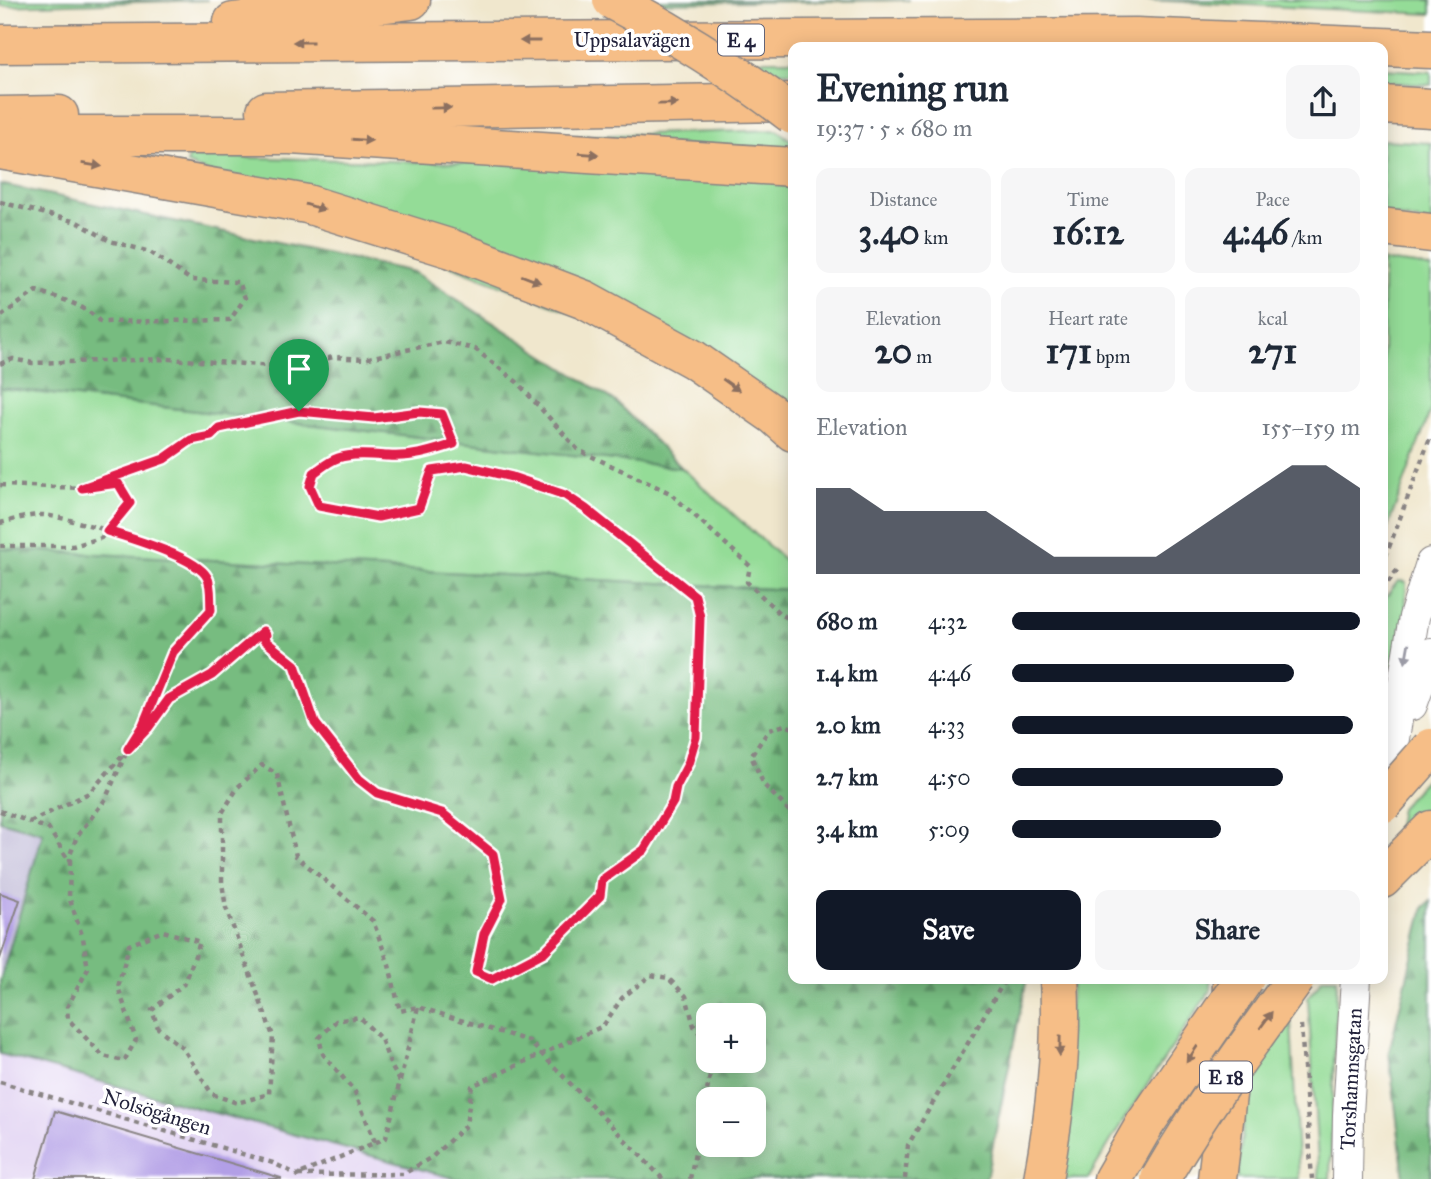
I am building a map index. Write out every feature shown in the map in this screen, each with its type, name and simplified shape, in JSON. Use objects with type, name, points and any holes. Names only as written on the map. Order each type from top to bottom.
[{"type":"highway","points":[[50,44],[411,0]]},
{"type":"highway","points":[[612,0],[674,33],[788,111]]},
{"type":"highway","name":"Uppsalavägen","points":[[0,44],[1136,37],[1259,42]]},
{"type":"highway","name":"Uppsalavägen","points":[[1388,47],[1431,49]]},
{"type":"highway","points":[[0,116],[788,102]]},
{"type":"highway","points":[[1388,105],[1431,108]]},
{"type":"highway","points":[[0,135],[290,135],[788,167]]},
{"type":"highway","points":[[0,150],[307,204],[453,249],[597,307],[693,359],[788,428]]},
{"type":"highway","points":[[1388,228],[1431,233]]},
{"type":"highway","points":[[1388,799],[1431,748]]},
{"type":"highway","points":[[1388,873],[1431,830]]},
{"type":"highway","points":[[1043,1179],[1053,1124],[1059,1066],[1059,984]]},
{"type":"highway","points":[[1217,1179],[1228,1078],[1232,984]]},
{"type":"highway","name":"E 18","points":[[1113,1179],[1145,1124],[1241,984]]},
{"type":"highway","name":"E 18","points":[[1160,1179],[1181,1143],[1292,984]]},
{"type":"street","points":[[1388,779],[1414,617],[1431,563]]},
{"type":"street","points":[[1391,765],[1431,653]]},
{"type":"street","name":"Torshamnsgatan","points":[[1348,1179],[1348,1115],[1356,984]]},
{"type":"path","points":[[0,202],[5,201],[77,222],[110,241],[150,251],[191,280],[239,282],[245,298],[230,320],[100,322],[94,315],[68,302],[36,291],[0,317]]},
{"type":"path","points":[[0,364],[13,359],[32,363],[169,359],[290,367],[333,357],[364,359],[444,342],[475,349],[517,382],[578,450],[670,493],[750,566],[747,582],[788,618]]},
{"type":"path","points":[[30,822],[89,793],[148,728],[169,699],[212,675],[263,631],[266,635],[264,640],[295,665],[315,723],[359,779],[377,793],[442,813],[493,854],[502,899],[484,934],[476,972],[492,979],[544,952],[600,896],[602,880],[644,850],[666,815],[688,764],[696,737],[700,617],[695,596],[565,495],[512,477],[466,466],[432,471],[419,508],[378,517],[319,506],[310,486],[314,473],[336,459],[378,454],[389,456],[425,453],[454,444],[442,414],[419,412],[374,418],[299,411],[219,428],[211,436],[191,440],[164,459],[82,488]]},
{"type":"path","points":[[1388,550],[1431,435]]},
{"type":"path","points":[[0,485],[82,488],[118,483],[130,503],[102,538],[72,546],[0,545]]},
{"type":"path","points":[[0,523],[42,515],[107,531],[153,545],[199,567],[209,578],[211,610],[173,652],[143,725],[128,749],[105,800],[77,836],[70,855],[69,897],[83,939],[88,969],[67,1007],[68,1019],[103,1056],[124,1061],[136,1040],[118,987],[129,945],[163,931],[200,942],[185,983],[152,1010],[158,1028],[183,1048],[212,1094],[237,1103],[269,1094],[273,1035],[226,908],[222,883],[222,813],[238,787],[262,765],[276,774],[296,856],[373,921],[389,965],[400,1011],[418,1007],[529,1041],[663,1179]]},
{"type":"path","points":[[1388,583],[1400,562]]},
{"type":"path","points":[[788,726],[769,730],[751,756],[764,785],[788,810]]},
{"type":"path","points":[[0,811],[49,829],[70,863]]},
{"type":"path","points":[[299,1177],[403,1174],[432,1157],[466,1125],[472,1086],[603,1027],[622,998],[651,975],[668,978],[686,996],[696,1029]]},
{"type":"path","points":[[905,1179],[908,1146],[1003,984]]},
{"type":"path","points":[[299,1177],[386,1138],[418,1007]]},
{"type":"path","points":[[375,1142],[355,1092],[323,1054],[319,1038],[336,1021],[359,1017],[381,1039],[400,1081]]},
{"type":"path","points":[[1301,1022],[1312,1179]]},
{"type":"path","points":[[690,1179],[710,1073]]},
{"type":"path","name":"Nolsögången","points":[[0,1082],[272,1163],[299,1177]]},
{"type":"shaded area","points":[[0,821],[43,833],[0,981]]},
{"type":"shaded area","points":[[0,1054],[456,1179],[0,1179]]},
{"type":"green space","points":[[0,0],[208,0],[0,6]]},
{"type":"green space","points":[[649,0],[910,0],[655,3]]},
{"type":"green space","points":[[1146,0],[1431,0],[1431,14]]},
{"type":"green space","points":[[750,60],[788,60],[788,72],[766,72]]},
{"type":"green space","points":[[1388,69],[1431,72],[1431,85],[1388,82]]},
{"type":"green space","points":[[777,130],[788,138],[788,155],[575,136]]},
{"type":"green space","points":[[1388,140],[1431,143],[1431,223],[1388,215]]},
{"type":"green space","points":[[189,156],[546,165],[788,181],[788,411],[752,382],[187,164]]},
{"type":"green space","points":[[0,184],[414,272],[615,401],[682,468],[0,388]]},
{"type":"green space","points":[[1388,262],[1431,269],[1431,409],[1388,526]]},
{"type":"green space","points":[[0,388],[682,468],[788,563],[788,590],[0,549]]},
{"type":"green space","points":[[0,549],[788,590],[788,984],[1026,984],[986,1179],[456,1179],[0,1054],[0,981],[43,833],[0,821]]},
{"type":"green space","points":[[1398,581],[1406,582],[1406,609],[1388,683],[1388,594]]},
{"type":"green space","points":[[1431,774],[1431,805],[1395,839],[1400,808]]},
{"type":"green space","points":[[1431,901],[1431,1179],[1404,1179],[1389,1052],[1424,907]]},
{"type":"green space","points":[[1072,984],[1211,984],[1211,989],[1121,1124],[1088,1179],[1058,1179]]},
{"type":"green space","points":[[1318,984],[1337,984],[1330,1179],[1319,1179],[1308,998]]},
{"type":"green space","points":[[1291,1021],[1299,1179],[1237,1179],[1248,1084]]},
{"type":"building","points":[[0,893],[20,900],[0,959]]},
{"type":"building","points":[[55,1111],[281,1178],[281,1179],[35,1179]]},
{"type":"route","points":[[299,411],[374,418],[419,412],[442,414],[454,444],[425,453],[389,456],[378,454],[336,459],[314,473],[310,486],[319,506],[378,517],[419,508],[432,471],[466,466],[512,477],[565,495],[695,596],[700,617],[696,737],[688,764],[676,787],[673,802],[644,850],[602,880],[600,896],[544,952],[492,979],[476,972],[484,934],[502,899],[493,854],[442,813],[377,793],[359,779],[315,723],[295,665],[264,640],[266,635],[263,631],[212,675],[169,699],[148,728],[128,749],[143,725],[173,652],[211,610],[209,578],[199,567],[153,545],[107,531],[130,503],[118,483],[82,488],[164,459],[191,440],[211,436],[219,428],[299,411]]}]
